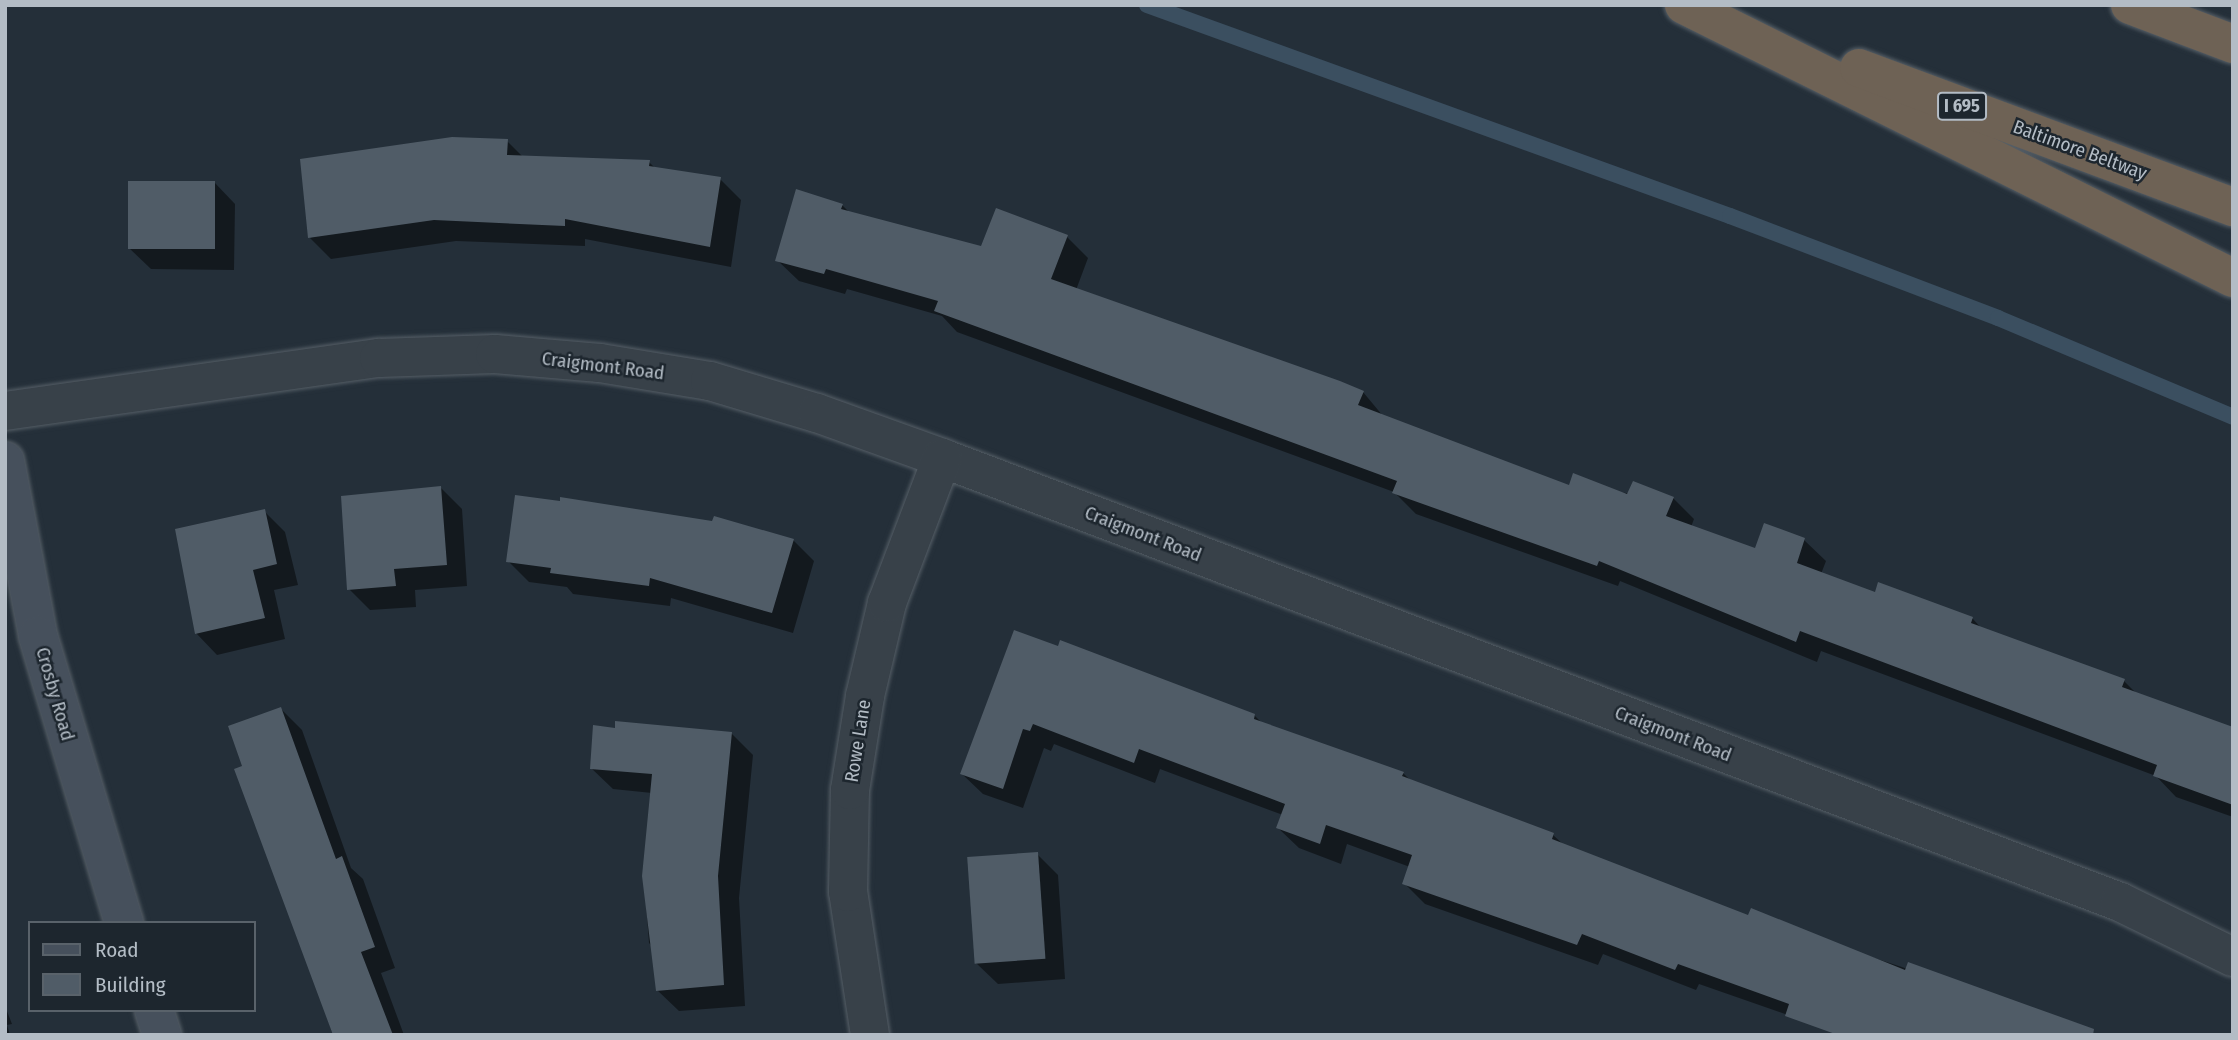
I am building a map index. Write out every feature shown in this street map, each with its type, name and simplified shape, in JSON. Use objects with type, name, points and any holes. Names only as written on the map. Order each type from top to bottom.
[{"type":"highway","points":[[1684,5],[2233,278]]},
{"type":"highway","name":"Baltimore Beltway","points":[[1690,5],[2233,207]]},
{"type":"highway","points":[[2130,5],[2233,44]]},
{"type":"highway","points":[[2160,5],[2233,24]]},
{"type":"main road","name":"Crosby Road","points":[[5,461],[38,636],[123,921]]},
{"type":"main road","points":[[155,1012],[162,1035]]},
{"type":"street","name":"Craigmont Road","points":[[5,411],[379,358],[495,354],[600,363],[710,382],[817,412],[942,458],[2120,902],[2233,957]]},
{"type":"street","name":"Rowe Lane","points":[[870,1035],[848,892],[850,790],[865,696],[887,603],[942,458]]},
{"type":"building","points":[[452,137],[508,139],[507,155],[650,160],[649,166],[721,177],[710,247],[565,219],[565,226],[434,220],[308,238],[300,159]]},
{"type":"building","points":[[128,181],[215,181],[215,249],[128,249]]},
{"type":"building","points":[[796,189],[843,204],[841,209],[981,246],[996,208],[1068,235],[1051,279],[1340,381],[1364,391],[1358,405],[1569,485],[1573,473],[1627,494],[1633,481],[1674,497],[1666,516],[1755,548],[1764,523],[1805,538],[1797,563],[1875,592],[1878,582],[1973,617],[1971,623],[2125,679],[2122,687],[2233,727],[2233,805],[2153,776],[2157,765],[1800,631],[1796,642],[1599,561],[1597,566],[1392,493],[1397,481],[934,311],[938,301],[826,269],[824,274],[775,261]]},
{"type":"building","points":[[441,486],[447,565],[394,569],[396,586],[347,590],[341,496]]},
{"type":"building","points":[[515,495],[560,501],[560,497],[712,521],[714,516],[794,539],[772,613],[650,578],[649,586],[550,573],[551,568],[506,562]]},
{"type":"building","points":[[265,509],[277,564],[253,570],[265,618],[195,634],[175,529]]},
{"type":"building","points":[[1014,630],[1058,646],[1060,640],[1255,714],[1254,719],[1404,772],[1402,776],[1554,833],[1552,839],[1748,915],[1751,908],[1905,970],[1908,962],[2094,1029],[2093,1035],[1838,1035],[1785,1016],[1789,1004],[1678,964],[1675,970],[1582,934],[1577,945],[1402,884],[1412,855],[1326,825],[1320,844],[1276,828],[1285,804],[1139,749],[1134,763],[1033,724],[1030,731],[1023,729],[1003,789],[960,774]]},
{"type":"building","points":[[281,707],[336,859],[342,856],[375,947],[361,952],[393,1035],[333,1035],[234,769],[242,766],[228,726]]},
{"type":"building","points":[[615,721],[732,732],[718,876],[724,985],[656,991],[642,876],[652,774],[590,769],[593,725],[615,728]]},
{"type":"building","points":[[1038,852],[1045,959],[975,964],[967,857]]},
{"type":"waterway","points":[[1147,5],[1730,216],[1998,318],[2233,417]]}]
